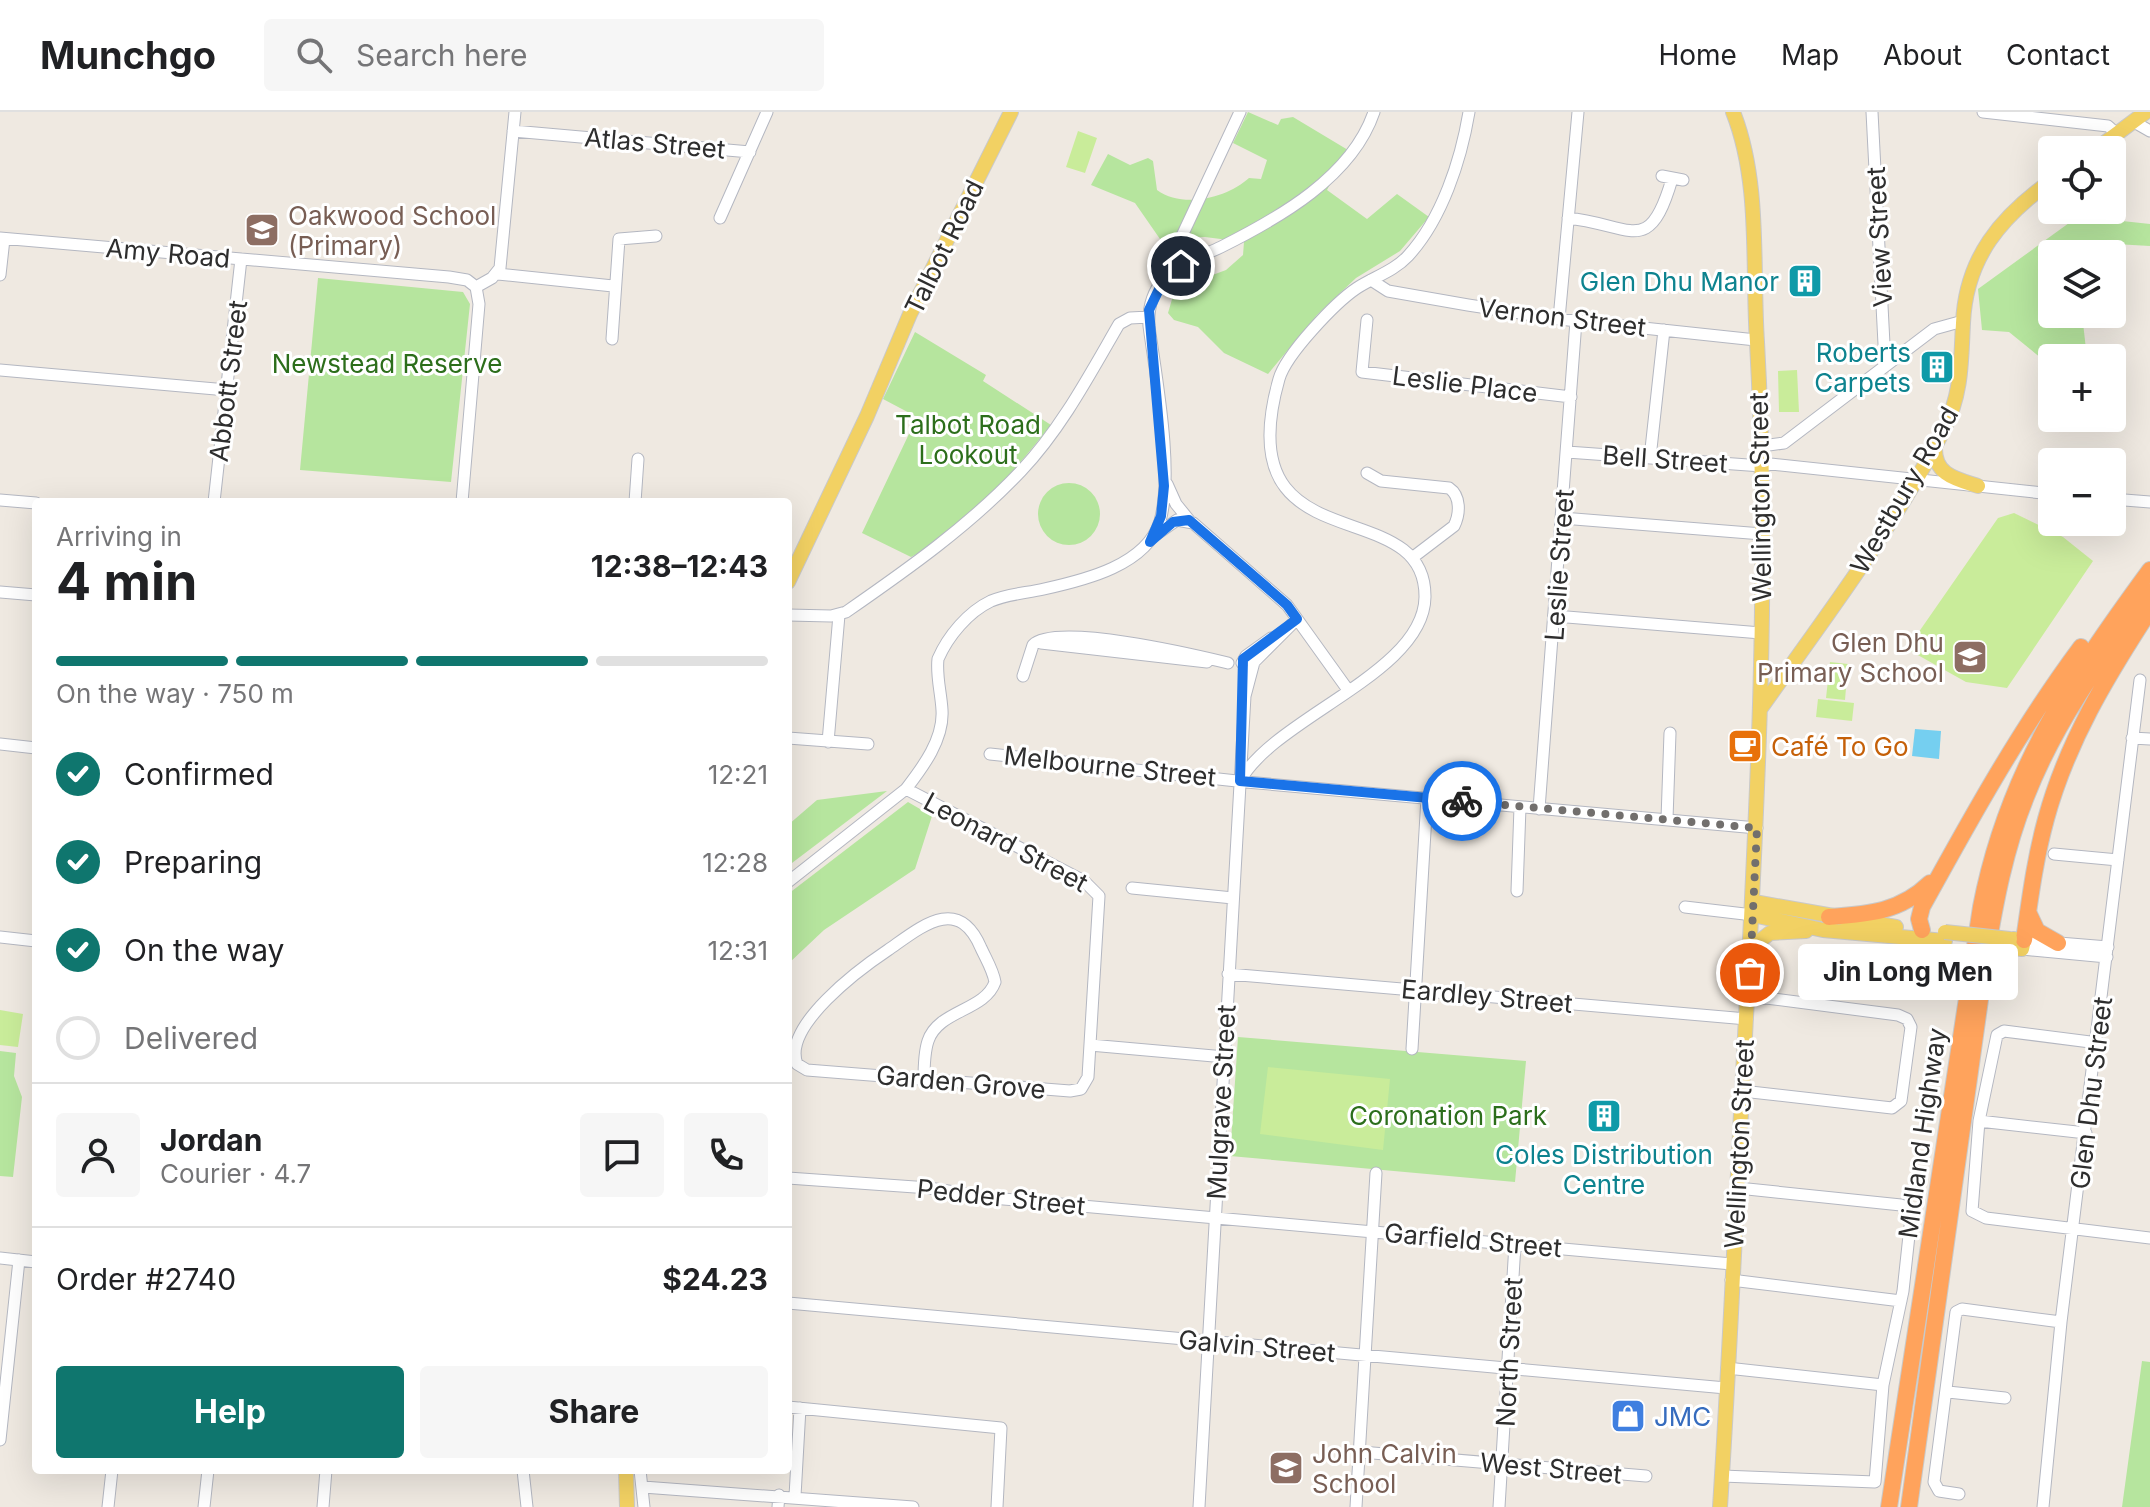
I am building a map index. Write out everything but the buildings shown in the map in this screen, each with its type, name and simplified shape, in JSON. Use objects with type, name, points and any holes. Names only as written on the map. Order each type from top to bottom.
[{"type":"highway","points":[[1922,930],[1920,912],[1948,859],[2044,699],[2150,557]]},
{"type":"highway","name":"Midland Highway","points":[[1889,1507],[1981,907],[1997,839],[2021,773],[2054,708],[2150,570]]},
{"type":"highway","name":"Midland Highway","points":[[1909,1507],[1986,957],[2003,867],[2026,796],[2059,727],[2150,592]]},
{"type":"highway","points":[[2012,944],[2028,908],[2046,818],[2073,744],[2098,694],[2150,610]]},
{"type":"highway","points":[[1827,926],[1897,907],[1923,890],[1948,859]]},
{"type":"highway","points":[[2028,908],[2037,931],[2058,943]]},
{"type":"main road","name":"Wellington Street","points":[[1720,1507],[1754,909],[1762,534],[1762,446],[1749,186],[1743,144],[1733,112]]},
{"type":"main road","name":"Talbot Road","points":[[792,573],[1006,114]]},
{"type":"main road","points":[[2118,135],[2141,117]]},
{"type":"main road","name":"Westbury Road","points":[[1760,708],[1840,601],[1935,447],[1960,387],[1963,321],[1970,275],[1987,240],[2010,214],[2038,191]]},
{"type":"main road","name":"Talbot Road","points":[[792,559],[880,383]]},
{"type":"main road","points":[[1935,447],[1936,461],[1943,472],[1978,486]]},
{"type":"main road","points":[[1754,909],[1827,926],[2012,944]]},
{"type":"main road","points":[[1752,947],[1770,933],[1827,926],[1922,930],[1945,937]]},
{"type":"main road","points":[[626,1474],[627,1507]]},
{"type":"street","points":[[498,274],[515,112]]},
{"type":"street","points":[[720,218],[767,112]]},
{"type":"street","points":[[1184,264],[1180,240],[1240,112]]},
{"type":"street","points":[[1150,542],[1161,516],[1164,472],[1149,317],[1159,285],[1184,264],[1254,229],[1307,194],[1347,158],[1374,112]]},
{"type":"street","points":[[1240,781],[1273,744],[1394,655],[1420,617],[1424,585],[1412,558],[1389,540],[1296,501],[1281,485],[1270,453],[1271,420],[1285,366],[1347,295],[1407,257],[1422,236],[1450,181],[1469,112]]},
{"type":"street","points":[[1559,319],[1578,112]]},
{"type":"street","name":"View Street","points":[[1872,112],[1884,344],[1890,362]]},
{"type":"street","points":[[1983,112],[2108,126],[2118,135]]},
{"type":"street","points":[[2141,117],[2150,131]]},
{"type":"street","name":"Atlas Street","points":[[513,131],[750,152]]},
{"type":"street","points":[[1568,218],[1601,222],[1630,231],[1645,230],[1658,220],[1672,178]]},
{"type":"street","points":[[606,335],[619,239],[627,236],[652,241]]},
{"type":"street","points":[[0,275],[2,238]]},
{"type":"street","name":"Amy Road","points":[[2,238],[449,277],[467,280],[476,287]]},
{"type":"street","name":"Abbott Street","points":[[214,498],[241,259]]},
{"type":"street","points":[[462,498],[479,304],[476,287],[498,274],[613,286]]},
{"type":"street","name":"Vernon Street","points":[[1371,280],[1388,291],[1559,319],[1756,340]]},
{"type":"street","points":[[792,615],[839,615],[934,551],[1022,471],[1059,424],[1119,324],[1130,318],[1149,317]]},
{"type":"street","name":"Leslie Place","points":[[1367,320],[1362,372],[1571,397]]},
{"type":"street","name":"Leslie Street","points":[[1539,809],[1576,321]]},
{"type":"street","points":[[1762,446],[1784,443],[1941,325],[1963,321]]},
{"type":"street","points":[[1650,458],[1664,330]]},
{"type":"street","points":[[0,370],[227,390]]},
{"type":"street","name":"Bell Street","points":[[1567,452],[1917,478],[2038,492]]},
{"type":"street","points":[[635,498],[638,459]]},
{"type":"street","points":[[1164,472],[1172,498],[1193,523],[1287,605],[1348,690]]},
{"type":"street","points":[[1367,473],[1381,481],[1449,488],[1455,492],[1456,521],[1451,530],[1412,558]]},
{"type":"street","points":[[0,500],[32,503]]},
{"type":"street","points":[[2126,500],[2150,502]]},
{"type":"street","points":[[1562,518],[1762,534]]},
{"type":"street","points":[[792,879],[906,789],[926,761],[941,729],[938,659],[960,627],[991,601],[1047,589],[1113,566],[1134,556],[1173,522],[1181,519],[1193,523]]},
{"type":"street","points":[[0,592],[32,595]]},
{"type":"street","points":[[828,742],[839,615]]},
{"type":"street","points":[[1555,616],[1761,633]]},
{"type":"street","points":[[1023,676],[1033,645],[1044,643],[1183,662],[1247,665],[1297,619]]},
{"type":"street","name":"Mulgrave Street","points":[[1199,1507],[1247,665]]},
{"type":"street","name":"Glen Dhu Street","points":[[2043,1507],[2061,1322],[2098,1043],[2140,680]]},
{"type":"street","points":[[1667,819],[1670,733]]},
{"type":"street","points":[[792,738],[868,744]]},
{"type":"street","points":[[2132,738],[2150,739]]},
{"type":"street","points":[[0,744],[32,748]]},
{"type":"street","name":"Melbourne Street","points":[[990,754],[1240,781],[1757,828]]},
{"type":"street","name":"Leonard Street","points":[[906,789],[1096,890],[1099,904],[1090,1045]]},
{"type":"street","points":[[1412,1049],[1427,798]]},
{"type":"street","points":[[1517,891],[1520,807]]},
{"type":"street","points":[[2054,854],[2118,860]]},
{"type":"street","points":[[1132,888],[1233,898]]},
{"type":"street","points":[[1685,907],[1754,909]]},
{"type":"street","name":"Garden Grove","points":[[924,1080],[931,1034],[946,1019],[990,992],[995,982],[974,931],[957,920],[930,921],[854,973],[803,1031],[795,1053],[797,1064],[807,1070],[924,1080],[1078,1090],[1088,1081],[1090,1045]]},
{"type":"street","points":[[0,937],[32,941]]},
{"type":"street","points":[[2012,944],[2058,943],[2107,952]]},
{"type":"street","points":[[2012,944],[2107,952]]},
{"type":"street","name":"Eardley Street","points":[[1228,974],[1747,1019]]},
{"type":"street","points":[[1742,1091],[1892,1108],[1898,1105],[1911,1027],[1907,1019],[1832,1006],[1766,998],[1749,1000]]},
{"type":"street","points":[[2098,1043],[2000,1032],[1979,1121],[1974,1213],[1986,1218],[2150,1238]]},
{"type":"street","points":[[1090,1045],[1225,1057]]},
{"type":"street","points":[[1979,1121],[2086,1133]]},
{"type":"street","points":[[1356,1507],[1376,1173]]},
{"type":"street","name":"Pedder Street","points":[[792,1178],[929,1188],[992,1198],[1214,1219]]},
{"type":"street","points":[[1722,1476],[1875,1482],[1883,1385],[1901,1301],[1910,1209],[1738,1188]]},
{"type":"street","name":"Garfield Street","points":[[1214,1219],[1732,1264]]},
{"type":"street","name":"North Street","points":[[1499,1507],[1515,1244]]},
{"type":"street","points":[[0,1258],[32,1262]]},
{"type":"street","points":[[0,1440],[19,1260]]},
{"type":"street","points":[[1731,1280],[1901,1301]]},
{"type":"street","name":"Galvin Street","points":[[792,1303],[1726,1388]]},
{"type":"street","points":[[1959,1494],[1939,1491],[1934,1482],[1948,1392],[1953,1321],[1958,1310],[2061,1322]]},
{"type":"street","points":[[1727,1368],[1883,1385]]},
{"type":"street","points":[[1948,1392],[2005,1398]]},
{"type":"street","points":[[795,1496],[794,1407],[1001,1428],[997,1507]]},
{"type":"street","name":"West Street","points":[[1361,1452],[1646,1476]]},
{"type":"street","points":[[108,1507],[112,1474]]},
{"type":"street","points":[[204,1507],[208,1474]]},
{"type":"street","points":[[323,1507],[326,1474]]},
{"type":"street","points":[[523,1474],[527,1507]]},
{"type":"street","points":[[641,1474],[644,1507]]},
{"type":"street","points":[[643,1487],[778,1501],[795,1496],[913,1507]]},
{"type":"green space","points":[[1248,112],[1278,125],[1281,119],[1293,117],[1348,150],[1327,190],[1367,219],[1397,194],[1429,217],[1400,251],[1356,278],[1317,315],[1268,374],[1224,353],[1198,327],[1174,320],[1168,313],[1175,289],[1226,270],[1243,255],[1244,242],[1205,237],[1160,239],[1135,203],[1091,185],[1108,154],[1130,165],[1148,158],[1153,161],[1157,190],[1179,199],[1217,196],[1249,178],[1261,179],[1267,160],[1233,143]]},
{"type":"green space","points":[[1078,131],[1097,138],[1085,173],[1066,167]]},
{"type":"green space","points":[[2126,221],[2150,224],[2150,246],[2126,245],[2126,240],[2046,240],[2068,224],[2126,224]]},
{"type":"green space","points":[[2038,246],[2038,328],[2084,328],[2085,344],[2038,344],[2038,356],[2009,332],[1982,330],[1978,289]]},
{"type":"green space","name":"Newstead Reserve","points":[[318,278],[463,292],[470,304],[451,482],[300,470]]},
{"type":"green space","name":"Talbot Road Lookout","points":[[915,332],[986,375],[983,381],[1051,425],[1005,480],[969,516],[931,546],[911,557],[862,533],[917,417],[883,399]]},
{"type":"green space","points":[[1797,370],[1799,412],[1779,412],[1778,371]]},
{"type":"green space","points":[[1069,483],[1081,485],[1091,492],[1098,502],[1098,526],[1091,536],[1081,543],[1069,545],[1057,543],[1047,536],[1040,526],[1038,514],[1040,502],[1047,492],[1057,485]]},
{"type":"green space","points":[[2014,513],[2038,525],[2038,536],[2061,536],[2093,561],[2007,688],[1966,682],[1907,649],[1998,518]]},
{"type":"green space","points":[[1830,662],[1848,664],[1845,700],[1826,698]]},
{"type":"green space","points":[[1818,699],[1854,703],[1852,721],[1816,717]]},
{"type":"green space","points":[[887,791],[792,863],[792,822],[817,800]]},
{"type":"green space","points":[[908,802],[932,816],[915,869],[824,930],[792,960],[792,891]]},
{"type":"green space","points":[[0,1010],[23,1014],[18,1047],[0,1045]]},
{"type":"green space","name":"Coronation Park","points":[[1238,1037],[1526,1061],[1515,1182],[1230,1156]]},
{"type":"green space","points":[[0,1051],[16,1053],[14,1076],[22,1097],[13,1177],[0,1176]]},
{"type":"green space","points":[[1268,1067],[1390,1079],[1383,1150],[1260,1134]]},
{"type":"green space","points":[[2142,1361],[2150,1362],[2150,1507],[2122,1507]]},
{"type":"water","points":[[1915,729],[1941,731],[1939,759],[1912,756]]},
{"type":"way so far","points":[[1462,801],[1757,828],[1750,973]]},
{"type":"place","name":"Oakwood School (Primary)","points":[[262,230]]},
{"type":"place","name":"Glen Dhu Manor","points":[[1805,281]]},
{"type":"place","name":"Roberts Carpets","points":[[1937,367]]},
{"type":"place","name":"Glen Dhu Primary School","points":[[1970,657]]},
{"type":"place","name":"Café To Go","points":[[1745,746]]},
{"type":"place","name":"Jin Long Men","points":[[1750,973]]},
{"type":"place","name":"Coles Distribution Centre","points":[[1604,1116]]},
{"type":"place","name":"JMC","points":[[1628,1416]]},
{"type":"place","name":"John Calvin School","points":[[1286,1468]]},
{"type":"route","points":[[1181,266],[1159,285],[1149,310],[1164,486],[1161,516],[1150,542],[1173,522],[1189,520],[1287,605],[1297,619],[1243,659],[1245,696],[1240,781],[1462,801]]}]
